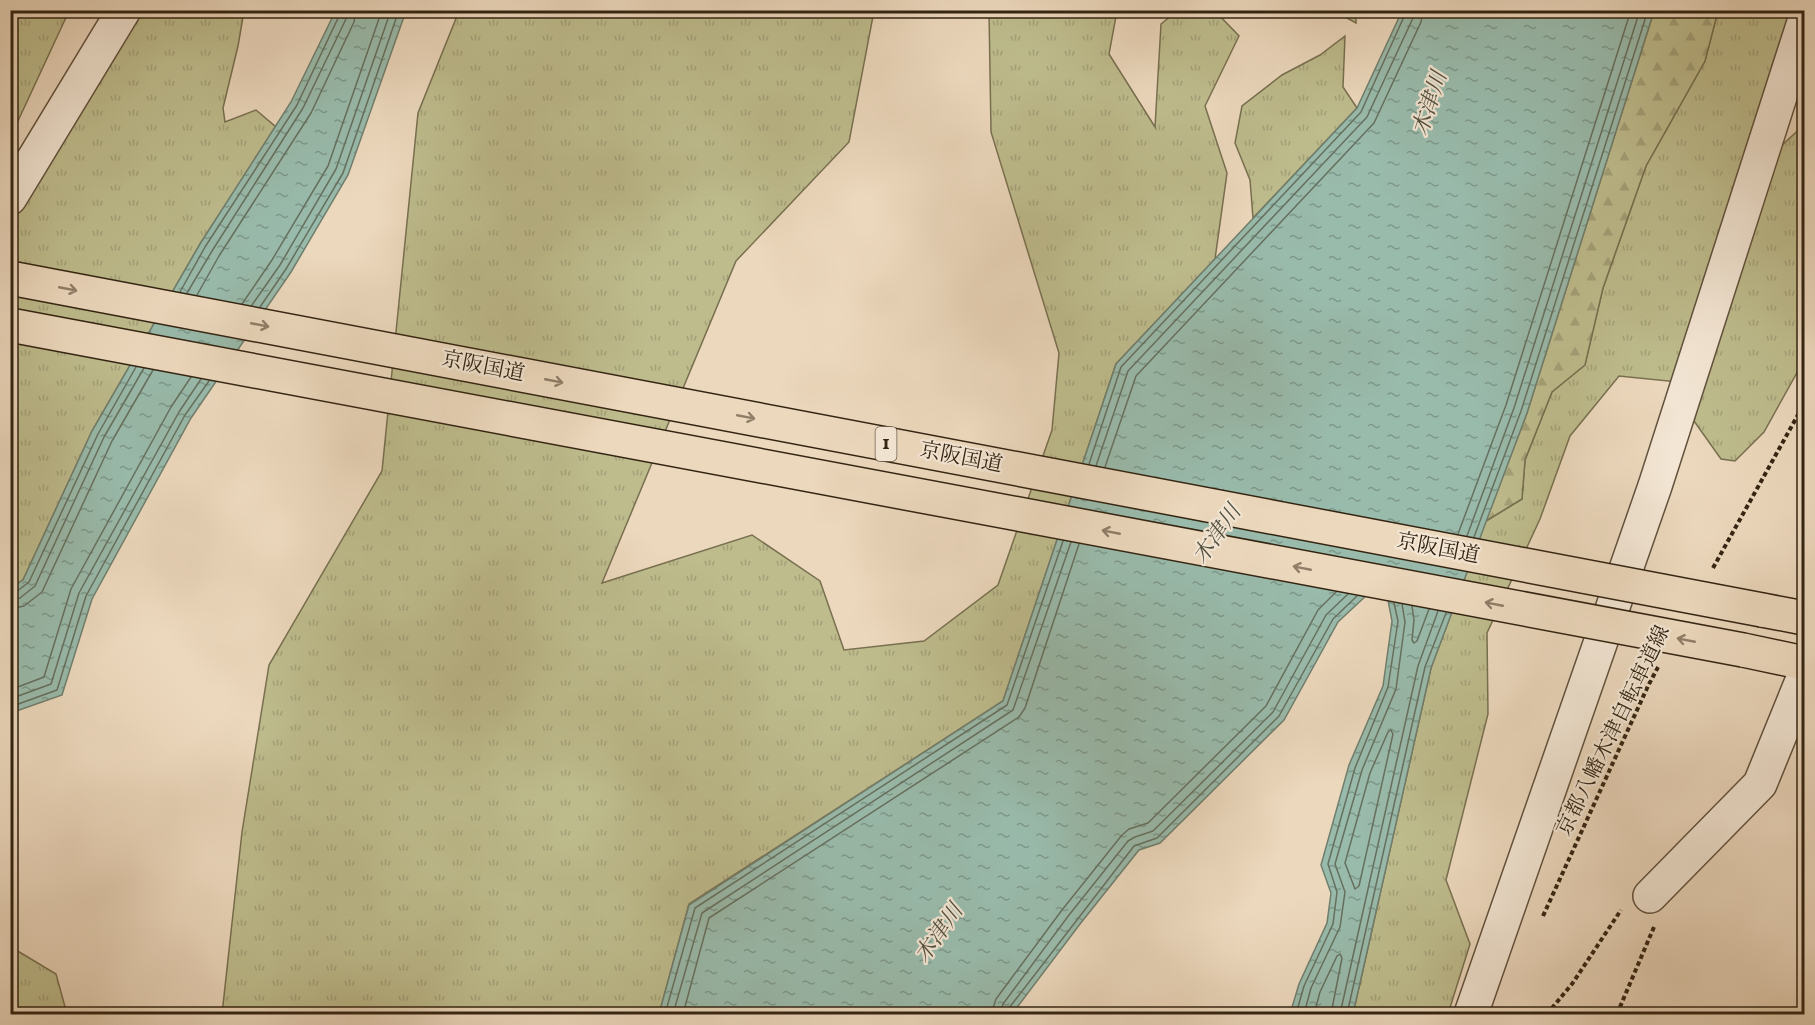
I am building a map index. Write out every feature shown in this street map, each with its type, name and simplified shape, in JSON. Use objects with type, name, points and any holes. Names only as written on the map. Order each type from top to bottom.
[{"type":"highway","name":"京阪国道","points":[[10,278],[1804,618]]},
{"type":"highway","name":"京阪国道","points":[[10,325],[1804,663]]},
{"type":"lane","points":[[10,198],[124,10]]},
{"type":"lane","points":[[1471,1014],[1655,486],[1804,22]]},
{"type":"lane","points":[[1650,896],[1760,784],[1804,676]]},
{"type":"path","points":[[1712,571],[1804,405]]},
{"type":"path","name":"京都八幡木津自転車道線","points":[[1541,919],[1659,665]]},
{"type":"path","points":[[1547,1014],[1572,984],[1629,900],[1634,895],[1650,896],[1656,905],[1658,917],[1617,1014]]},
{"type":"green space","points":[[10,11],[69,11],[11,136]]},
{"type":"green space","points":[[139,11],[244,11],[223,108],[225,122],[256,110],[276,127],[200,244],[92,431],[23,580],[11,588],[10,224],[77,117]]},
{"type":"green space","points":[[459,11],[874,11],[849,142],[736,261],[602,583],[752,535],[820,581],[844,650],[924,641],[998,585],[1052,430],[1059,353],[991,132],[989,11],[1117,11],[1109,54],[1155,127],[1161,24],[1177,11],[1215,11],[1239,36],[1205,106],[1227,173],[1215,259],[1116,364],[1003,701],[689,904],[659,1014],[222,1014],[242,832],[269,665],[382,471],[418,113]]},
{"type":"green space","points":[[1334,11],[1356,11],[1356,23]]},
{"type":"green space","points":[[1654,11],[1718,11],[1705,61],[1646,166],[1603,288],[1585,365],[1552,392],[1525,460],[1522,499],[1486,521],[1527,413]]},
{"type":"green space","points":[[1718,11],[1797,11],[1678,382],[1619,376],[1570,436],[1540,519],[1487,633],[1488,714],[1446,880],[1470,944],[1448,1014],[1353,1014],[1431,668],[1486,521],[1522,499],[1525,460],[1552,392],[1585,364],[1603,288],[1646,166],[1705,61]]},
{"type":"green space","points":[[1345,36],[1343,87],[1357,108],[1253,218],[1250,180],[1235,143],[1242,106],[1282,75],[1320,55]]},
{"type":"green space","points":[[1804,125],[1804,360],[1764,432],[1735,461],[1721,459],[1694,421],[1712,345],[1779,148]]},
{"type":"green space","points":[[11,947],[56,974],[67,1014],[11,1014]]},
{"type":"water","points":[[333,11],[406,11],[348,175],[291,272],[191,418],[92,599],[62,695],[11,713],[11,588],[23,580],[92,431],[200,244],[291,102],[334,14]]},
{"type":"water","name":"木津川","points":[[1402,11],[1654,11],[1527,413],[1431,668],[1353,1014],[1290,1014],[1299,984],[1327,923],[1331,893],[1321,865],[1349,765],[1383,686],[1392,621],[1384,579],[1338,622],[1284,720],[1160,843],[1139,850],[1012,1014],[659,1014],[689,905],[1003,701],[1116,364],[1357,108]]}]
